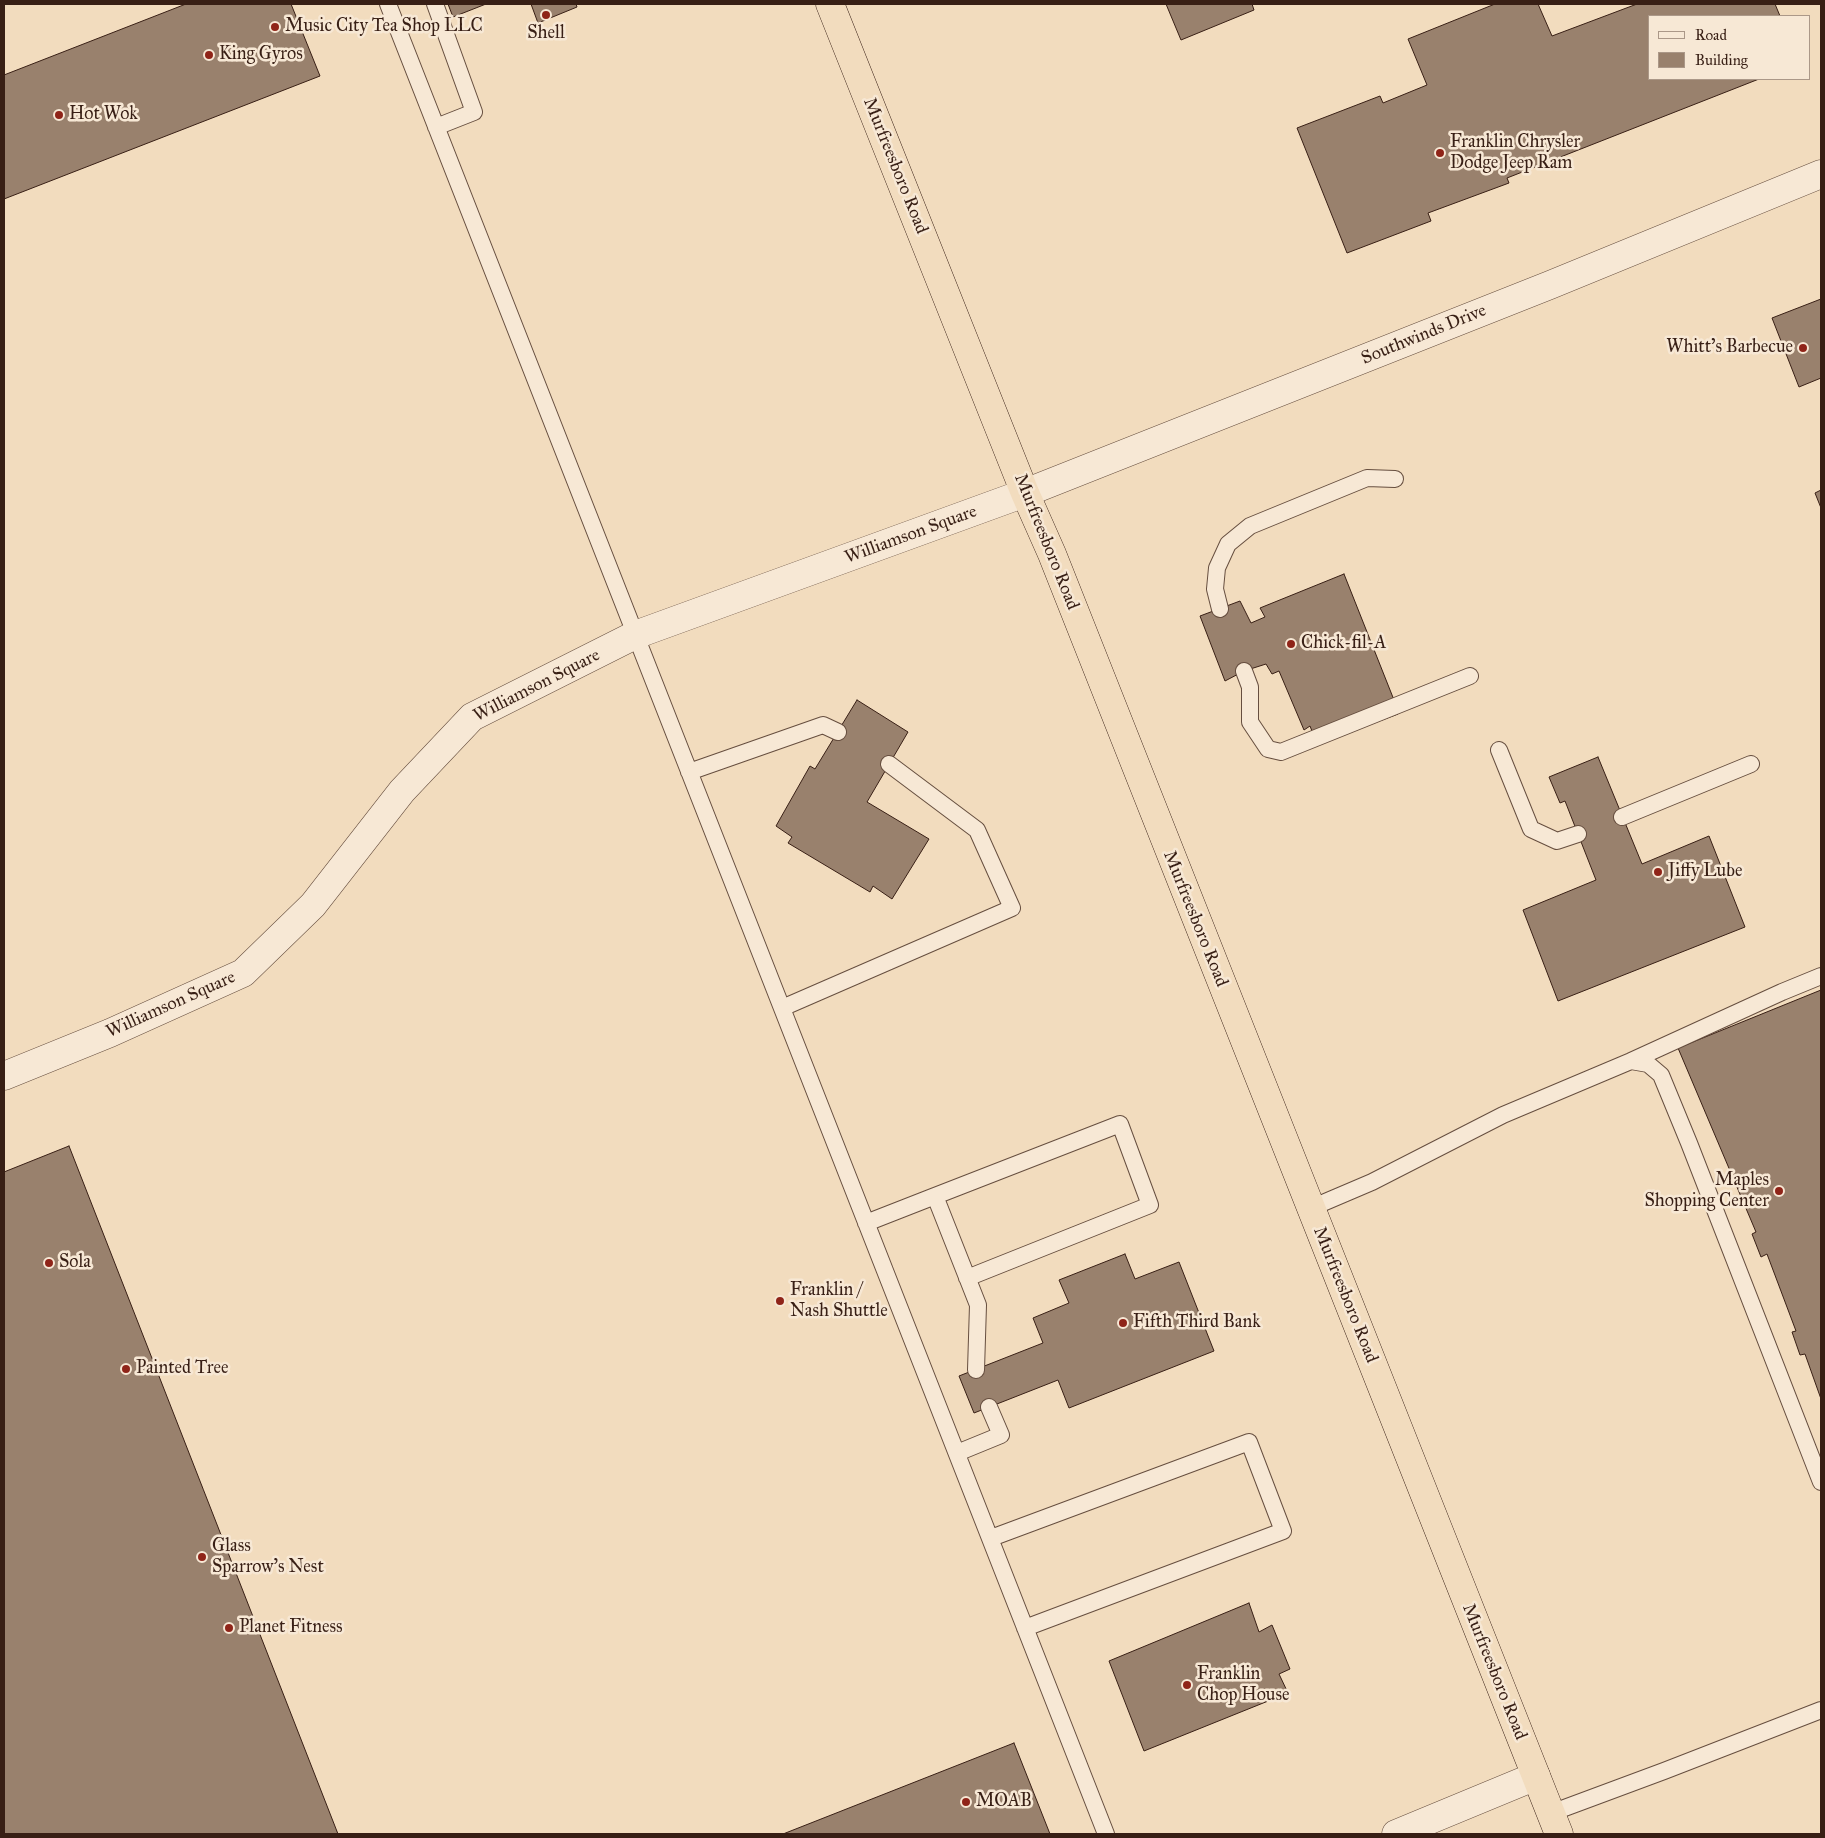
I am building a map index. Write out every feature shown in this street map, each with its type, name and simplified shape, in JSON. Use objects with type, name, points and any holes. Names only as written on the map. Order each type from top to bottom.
[{"type":"highway","name":"Murfreesboro Road","points":[[830,4],[1025,493],[1052,554],[1555,1824]]},
{"type":"street","name":"Southwinds Drive","points":[[1025,493],[1550,285],[1821,174]]},
{"type":"street","name":"Williamson Square","points":[[4,1076],[110,1033],[243,973],[312,905],[402,791],[472,717],[635,635],[1025,493]]},
{"type":"street","points":[[1396,1834],[1536,1776]]},
{"type":"lane","points":[[388,4],[1106,1834]]},
{"type":"lane","points":[[435,4],[474,112],[436,127]]},
{"type":"lane","points":[[1220,609],[1215,589],[1217,568],[1228,544],[1250,526],[1367,478],[1395,479]]},
{"type":"lane","points":[[1244,671],[1250,687],[1250,722],[1268,749],[1280,752],[1470,676]]},
{"type":"lane","points":[[689,772],[823,725],[838,732]]},
{"type":"lane","points":[[1499,750],[1531,829],[1557,842],[1578,834]]},
{"type":"lane","points":[[782,1008],[1012,908],[977,830],[889,764]]},
{"type":"lane","points":[[1622,817],[1751,764]]},
{"type":"lane","points":[[1310,1208],[1372,1182],[1502,1115],[1630,1061],[1821,976]]},
{"type":"lane","points":[[1630,1061],[1648,1064],[1661,1075],[1821,1482]]},
{"type":"lane","points":[[866,1223],[1120,1124],[1150,1205],[967,1278]]},
{"type":"lane","points":[[936,1196],[978,1305],[976,1370]]},
{"type":"lane","points":[[957,1453],[1001,1436],[989,1408]]},
{"type":"lane","points":[[990,1538],[1249,1442],[1283,1532],[1025,1628]]},
{"type":"lane","points":[[1555,1824],[1664,1771],[1821,1710]]},
{"type":"building","points":[[186,4],[291,4],[320,76],[4,199],[4,75]]},
{"type":"building","name":"Shell","points":[[448,4],[486,4],[453,17]]},
{"type":"building","name":"Shell","points":[[531,4],[576,4],[577,7],[538,23]]},
{"type":"building","points":[[1166,4],[1252,4],[1254,10],[1181,40]]},
{"type":"building","name":"Franklin Chrysler Dodge Jeep Ram","points":[[1495,4],[1538,4],[1552,36],[1637,4],[1775,4],[1780,15],[1648,15],[1648,80],[1756,80],[1507,178],[1509,183],[1428,213],[1431,221],[1347,253],[1297,128],[1380,96],[1383,103],[1427,85],[1408,39]]},
{"type":"building","name":"Whitt's Barbecue","points":[[1821,299],[1821,378],[1799,387],[1772,318]]},
{"type":"building","points":[[1821,490],[1821,508],[1815,493]]},
{"type":"building","name":"Chick-fil-A","points":[[1344,574],[1398,714],[1317,744],[1310,726],[1304,730],[1279,671],[1272,674],[1266,664],[1244,671],[1225,681],[1200,616],[1240,601],[1251,623],[1265,617],[1260,608]]},
{"type":"building","points":[[857,700],[908,732],[867,802],[929,839],[892,899],[873,886],[870,892],[788,843],[792,837],[776,826],[810,766],[815,769]]},
{"type":"building","name":"Jiffy Lube","points":[[1598,757],[1642,864],[1709,836],[1745,927],[1558,1001],[1523,910],[1596,880],[1565,801],[1560,803],[1549,777]]},
{"type":"building","name":"Maples Shopping Center","points":[[1821,990],[1821,1399],[1805,1354],[1800,1355],[1792,1332],[1796,1331],[1767,1254],[1761,1257],[1752,1234],[1756,1232],[1678,1048]]},
{"type":"building","points":[[69,1146],[338,1834],[4,1834],[4,1172]]},
{"type":"building","points":[[1125,1254],[1135,1279],[1179,1262],[1214,1351],[1069,1408],[1058,1380],[974,1413],[959,1376],[1043,1343],[1033,1318],[1069,1303],[1059,1280]]},
{"type":"building","points":[[1249,1603],[1259,1632],[1272,1625],[1290,1669],[1279,1674],[1288,1693],[1144,1751],[1109,1661]]},
{"type":"building","points":[[1014,1743],[1050,1834],[783,1834]]},
{"type":"place","name":"Shell","points":[[546,15]]},
{"type":"place","name":"Music City Tea Shop LLC","points":[[275,27]]},
{"type":"place","name":"King Gyros","points":[[209,55]]},
{"type":"place","name":"Hot Wok","points":[[59,115]]},
{"type":"place","name":"Franklin Chrysler Dodge Jeep Ram","points":[[1440,153]]},
{"type":"place","name":"Whitt's Barbecue","points":[[1803,348]]},
{"type":"place","name":"Chick-fil-A","points":[[1291,644]]},
{"type":"place","name":"Jiffy Lube","points":[[1658,872]]},
{"type":"place","name":"Maples Shopping Center","points":[[1779,1191]]},
{"type":"place","name":"Sola","points":[[49,1263]]},
{"type":"place","name":"Franklin / Nash Shuttle","points":[[780,1301]]},
{"type":"place","name":"Fifth Third Bank","points":[[1123,1323]]},
{"type":"place","name":"Painted Tree","points":[[126,1369]]},
{"type":"place","name":"Glass Sparrow's Nest","points":[[202,1557]]},
{"type":"place","name":"Planet Fitness","points":[[229,1628]]},
{"type":"place","name":"Franklin Chop House","points":[[1187,1685]]},
{"type":"place","name":"MOAB","points":[[966,1802]]}]
